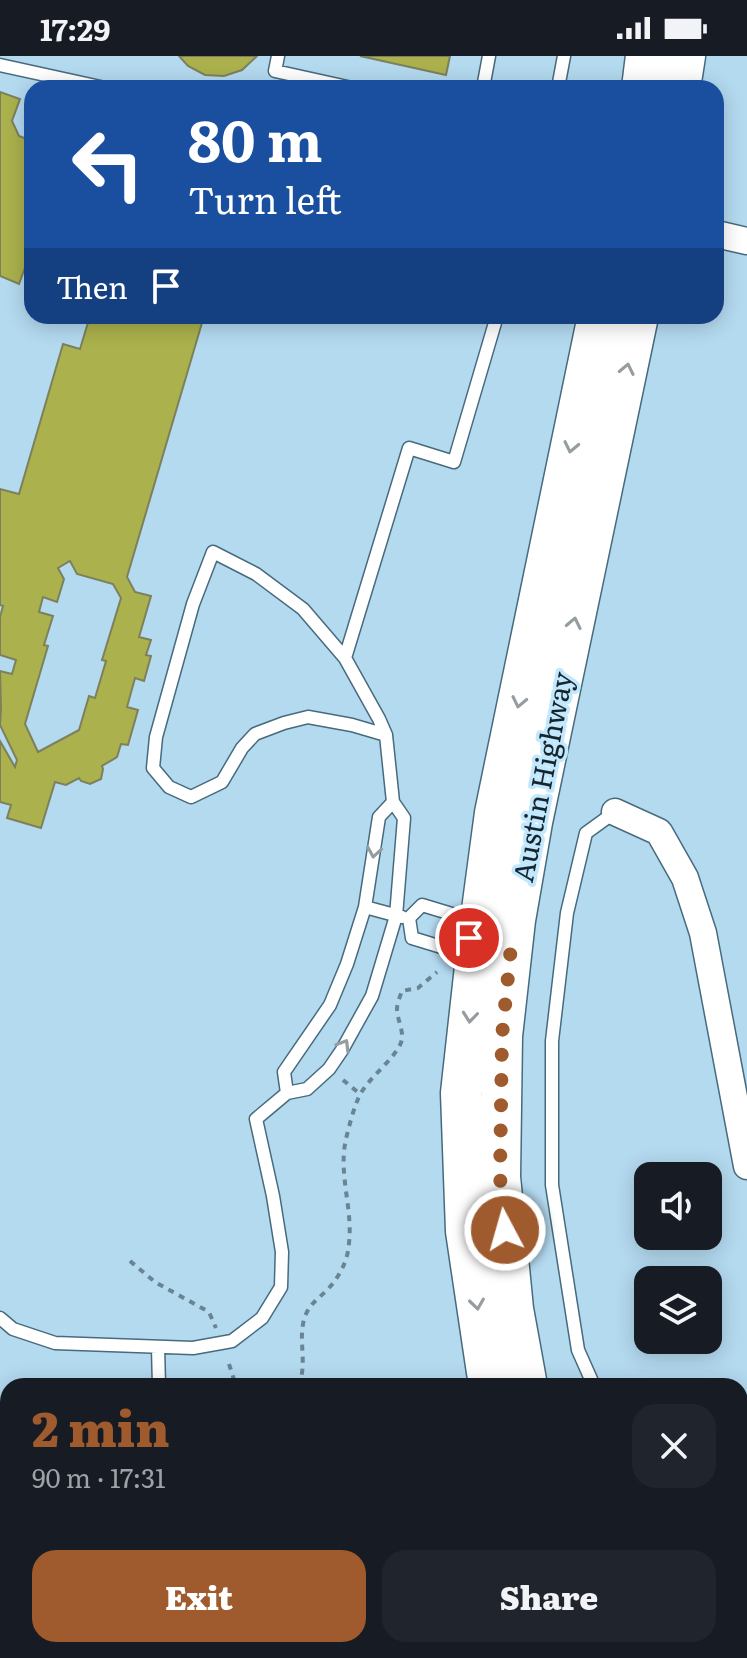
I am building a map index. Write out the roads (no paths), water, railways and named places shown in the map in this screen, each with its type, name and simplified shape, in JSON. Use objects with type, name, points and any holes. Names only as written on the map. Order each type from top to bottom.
[{"type":"main road","points":[[643,80],[646,56]]},
{"type":"main road","points":[[681,80],[685,56]]},
{"type":"main road","name":"Austin Highway","points":[[526,1378],[513,1309],[500,1177],[502,1036],[490,942],[495,813],[596,324]]},
{"type":"main road","name":"Austin Highway","points":[[488,1378],[466,1231],[461,1093],[490,942],[532,822],[636,324]]},
{"type":"street","points":[[724,236],[747,241]]},
{"type":"street","points":[[615,812],[659,832],[685,878],[703,933],[747,1166]]},
{"type":"lane","points":[[278,56],[275,71],[316,80]]},
{"type":"lane","points":[[484,80],[489,56]]},
{"type":"lane","points":[[560,80],[564,56]]},
{"type":"lane","points":[[0,65],[68,80]]},
{"type":"lane","points":[[345,658],[409,448],[454,462],[495,324]]},
{"type":"lane","points":[[0,1318],[13,1329],[55,1343],[193,1348],[232,1341],[262,1318],[281,1287],[282,1252],[256,1119],[287,1093],[307,1089],[329,1069],[372,996],[402,917],[404,818],[393,802],[386,735],[379,719],[345,658],[303,609],[256,574],[213,552],[193,604],[156,737],[153,768],[169,787],[191,797],[222,782],[242,748],[255,734],[308,717],[386,735]]},
{"type":"lane","points":[[287,1093],[284,1072],[330,1005],[347,964],[365,907],[379,817],[393,802]]},
{"type":"lane","points":[[590,1378],[578,1350],[552,1185],[552,1041],[567,913],[586,833],[615,812]]},
{"type":"lane","points":[[365,907],[402,917],[422,905],[449,912],[465,918],[490,942],[458,952],[412,938],[402,917]]},
{"type":"lane","points":[[158,1347],[159,1378]]}]
